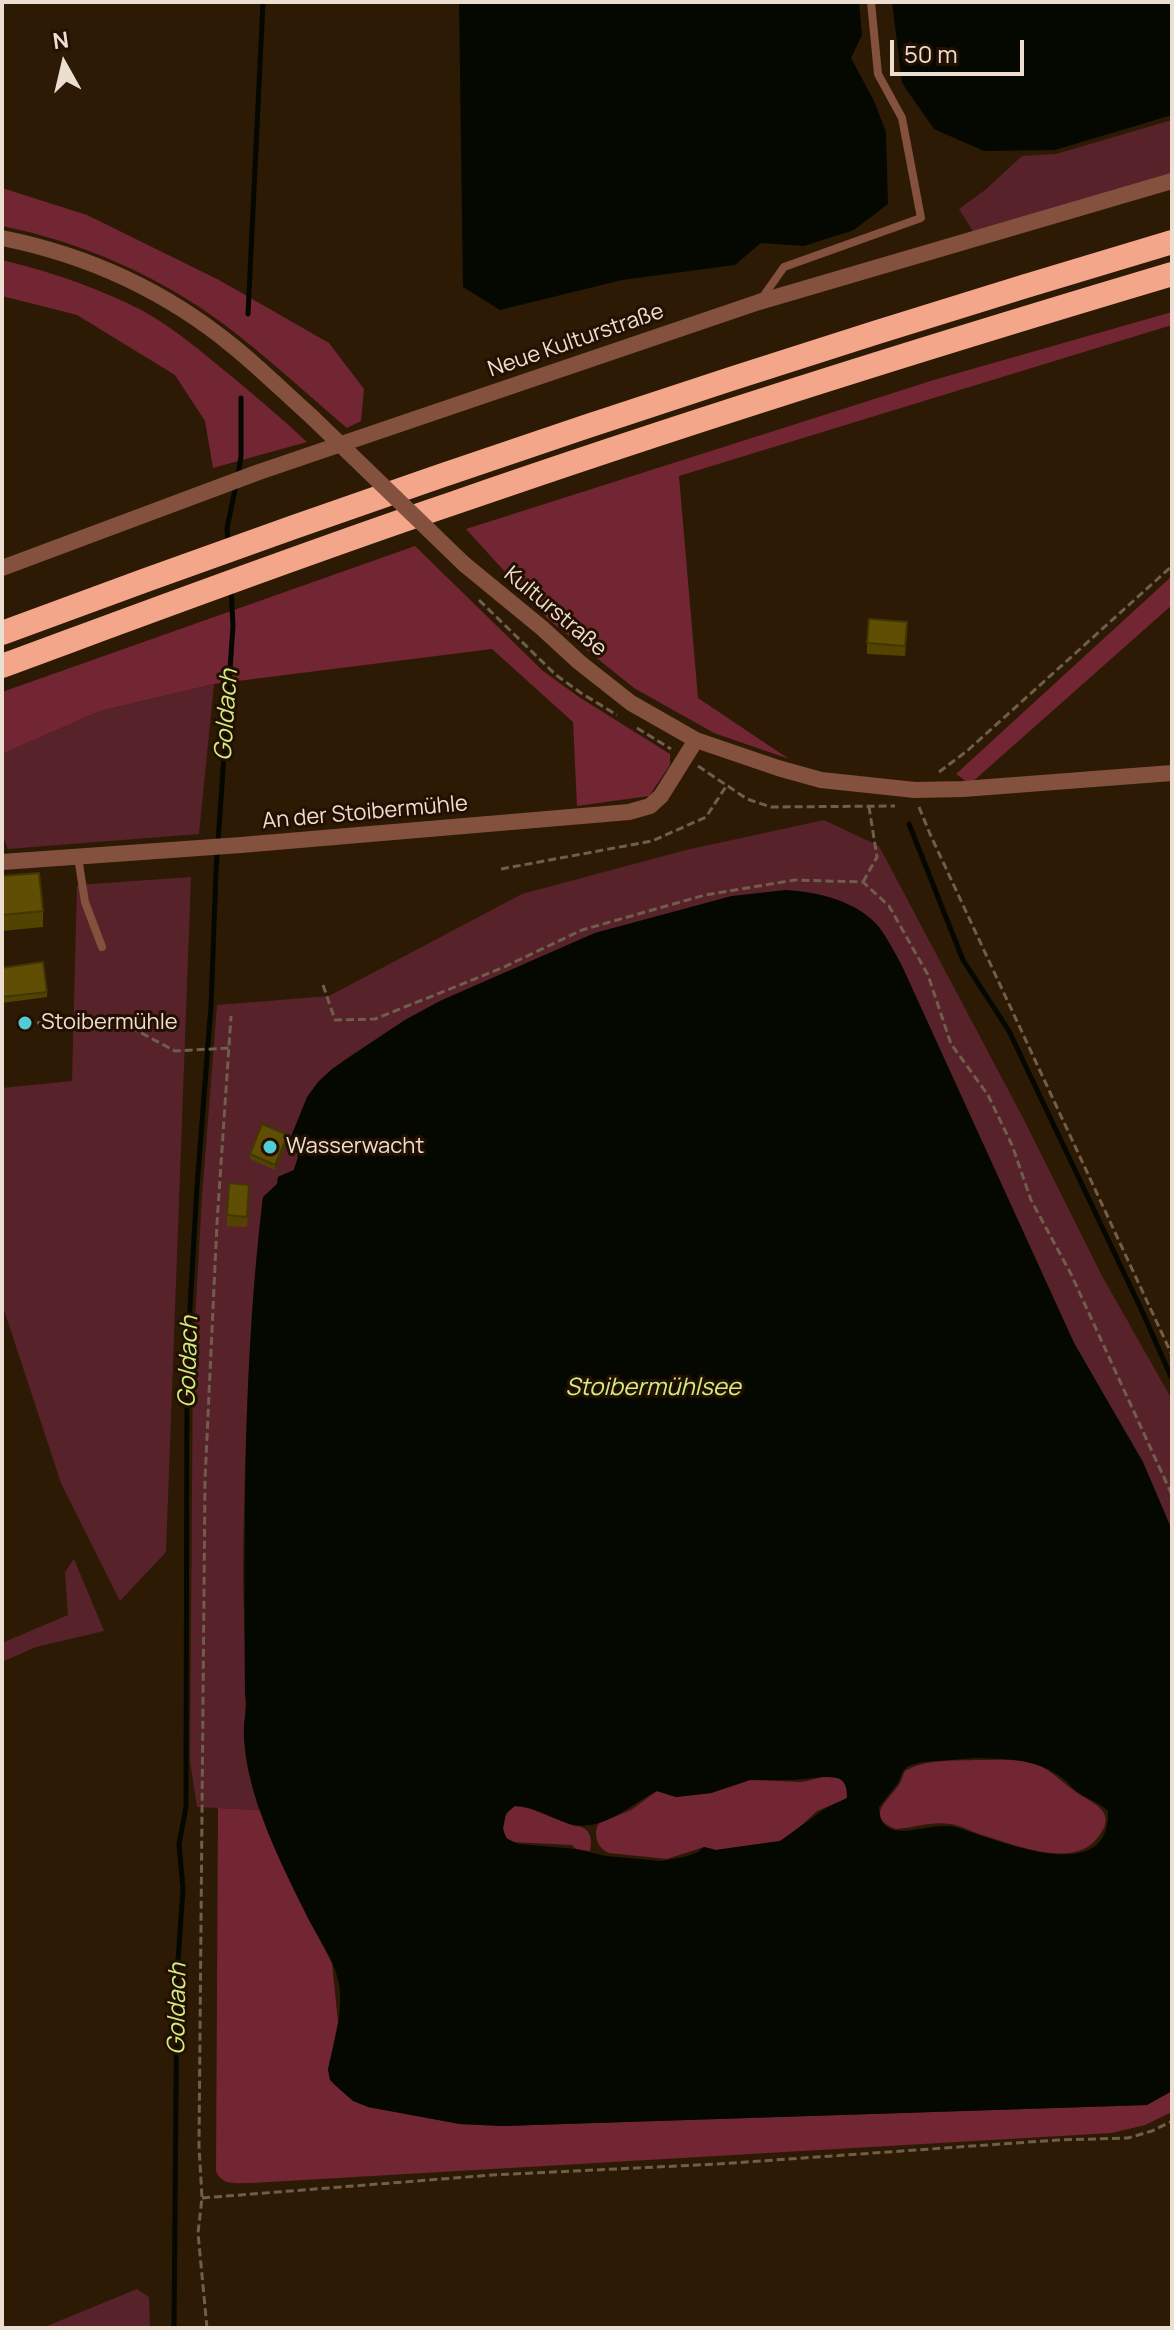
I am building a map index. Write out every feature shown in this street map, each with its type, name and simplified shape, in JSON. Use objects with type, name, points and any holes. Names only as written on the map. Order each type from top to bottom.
[{"type":"highway","points":[[2,633],[208,556],[720,381],[1172,242]]},
{"type":"highway","points":[[2,666],[451,504],[728,411],[1172,274]]},
{"type":"street","name":"Neue Kulturstraße","points":[[2,568],[259,472],[759,302],[1172,181]]},
{"type":"street","name":"Kulturstraße","points":[[2,238],[37,245],[116,273],[162,297],[234,347],[312,417],[464,564],[579,662],[631,703],[696,740],[821,780],[915,790],[1172,773]]},
{"type":"street","name":"An der Stoibermühle","points":[[2,862],[629,812],[656,801],[696,740]]},
{"type":"lane","points":[[759,302],[784,267],[921,218],[902,118],[878,74],[871,2]]},
{"type":"lane","points":[[78,857],[85,902],[102,947]]},
{"type":"path","points":[[1172,566],[967,751],[915,790],[930,834],[1172,1355]]},
{"type":"path","points":[[687,758],[747,799],[771,807],[906,806]]},
{"type":"path","points":[[501,869],[652,841],[706,817],[727,785]]},
{"type":"path","points":[[863,882],[877,857],[869,807]]},
{"type":"path","points":[[323,985],[335,1020],[375,1019],[502,968],[582,930],[705,895],[795,880],[863,882],[889,906],[928,975],[951,1044],[994,1107],[1012,1145],[1031,1200],[1071,1274],[1172,1495]]},
{"type":"path","points":[[207,2328],[198,2233],[202,2198],[199,2131],[205,1480],[231,1016]]},
{"type":"path","points":[[37,1023],[80,1017],[117,1020],[175,1051],[229,1048]]},
{"type":"path","points":[[202,2198],[492,2175],[1128,2138],[1172,2121]]},
{"type":"shaded area","points":[[1172,120],[1172,173],[974,233],[959,209],[1022,156],[1056,154]]},
{"type":"shaded area","points":[[2,188],[87,215],[219,280],[329,343],[364,389],[361,421],[347,428],[225,325],[147,276],[61,241],[2,226]]},
{"type":"shaded area","points":[[2,260],[93,288],[154,317],[206,355],[307,442],[213,468],[205,421],[175,375],[77,315],[2,296]]},
{"type":"shaded area","points":[[1172,312],[1172,325],[679,476],[698,698],[789,759],[714,733],[634,688],[548,619],[466,529],[937,379]]},
{"type":"shaded area","points":[[415,546],[543,671],[670,754],[670,765],[649,796],[577,806],[573,722],[492,649],[214,684],[100,711],[2,754],[2,692]]},
{"type":"shaded area","points":[[1172,576],[1172,605],[970,784],[956,774]]},
{"type":"shaded area","points":[[214,684],[199,834],[8,849],[2,834],[2,754],[100,711]]},
{"type":"shaded area","points":[[824,820],[879,846],[1022,1116],[1101,1274],[1171,1398],[1172,1530],[1142,1462],[1074,1343],[902,966],[882,931],[732,896],[595,933],[440,1001],[344,1060],[318,1082],[295,1148],[298,1157],[294,1170],[278,1177],[277,1184],[263,1197],[251,1336],[243,1571],[246,1663],[244,1743],[259,1810],[197,1807],[190,1761],[193,1356],[217,1005],[329,996],[522,894],[686,850]]},
{"type":"shaded area","points":[[191,877],[166,1552],[120,1601],[61,1483],[3,1307],[2,1088],[72,1081],[77,885]]},
{"type":"shaded area","points":[[74,1559],[104,1631],[36,1647],[2,1662],[2,1643],[68,1615],[65,1572]]},
{"type":"shaded area","points":[[1006,1760],[1042,1767],[1101,1809],[1106,1820],[1096,1840],[1086,1848],[1073,1852],[1046,1852],[1023,1848],[954,1825],[936,1823],[896,1829],[881,1819],[882,1807],[905,1771],[913,1767],[948,1761]]},
{"type":"shaded area","points":[[823,1777],[842,1780],[848,1798],[817,1811],[780,1841],[716,1850],[704,1847],[667,1859],[609,1853],[597,1841],[599,1823],[631,1810],[657,1791],[676,1797],[711,1793],[750,1780],[802,1782]]},
{"type":"shaded area","points":[[515,1806],[584,1828],[590,1837],[590,1851],[576,1849],[572,1845],[511,1842],[504,1833],[503,1823]]},
{"type":"shaded area","points":[[218,1808],[260,1810],[307,1916],[332,1963],[338,2022],[328,2070],[368,2107],[460,2124],[503,2126],[1147,2105],[1172,2091],[1172,2112],[1145,2125],[1112,2133],[252,2183],[226,2181],[216,2171]]},
{"type":"shaded area","points":[[137,2289],[149,2297],[150,2328],[42,2328]]},
{"type":"water","points":[[459,2],[859,2],[862,35],[851,58],[874,101],[886,132],[888,204],[854,230],[804,246],[761,243],[735,265],[622,280],[500,310],[463,287]]},
{"type":"water","points":[[892,2],[1172,2],[1172,115],[1055,150],[984,151],[934,129],[902,83]]},
{"type":"water","name":"Stoibermühlsee","points":[[786,890],[811,893],[849,904],[879,927],[902,966],[1074,1343],[1143,1462],[1172,1530],[1172,2091],[1147,2105],[503,2126],[460,2124],[368,2107],[353,2101],[330,2080],[328,2070],[340,2012],[338,1981],[332,1961],[269,1835],[253,1790],[245,1745],[248,1383],[263,1197],[277,1184],[278,1177],[294,1170],[298,1157],[295,1148],[288,1144],[307,1097],[318,1082],[332,1069],[405,1020],[440,1001],[595,933],[732,896]],"holes":[[[975,1758],[1020,1761],[1051,1771],[1108,1811],[1104,1835],[1091,1849],[1071,1854],[1047,1853],[955,1827],[897,1830],[881,1820],[879,1807],[908,1766]],[[823,1777],[841,1780],[846,1786],[847,1798],[826,1808],[780,1841],[716,1850],[704,1847],[684,1857],[661,1861],[518,1844],[506,1838],[503,1829],[506,1813],[515,1806],[534,1809],[564,1822],[590,1825],[613,1817],[657,1791],[676,1797],[711,1793],[750,1780]]]},
{"type":"building","points":[[869,619],[907,622],[905,646],[867,643]]},
{"type":"building","points":[[39,873],[43,911],[2,915],[2,876]]},
{"type":"building","points":[[43,962],[47,992],[2,997],[2,968]]},
{"type":"building","name":"Wasserwacht","points":[[262,1124],[288,1135],[275,1165],[250,1154]]},
{"type":"building","points":[[229,1183],[249,1185],[247,1217],[227,1215]]},
{"type":"waterway","name":"Goldach","points":[[248,314],[263,2]]},
{"type":"waterway","name":"Goldach","points":[[238,475],[241,398]]},
{"type":"waterway","name":"Goldach","points":[[228,542],[227,528],[236,485]]},
{"type":"waterway","name":"Goldach","points":[[174,2328],[177,1975],[183,1889],[179,1844],[186,1807],[187,1359],[233,626],[231,588]]},
{"type":"waterway","points":[[909,824],[963,960],[1009,1031],[1172,1379]]},
{"type":"place","name":"Stoibermühle","points":[[25,1023]]},
{"type":"place","name":"Wasserwacht","points":[[270,1147]]}]
